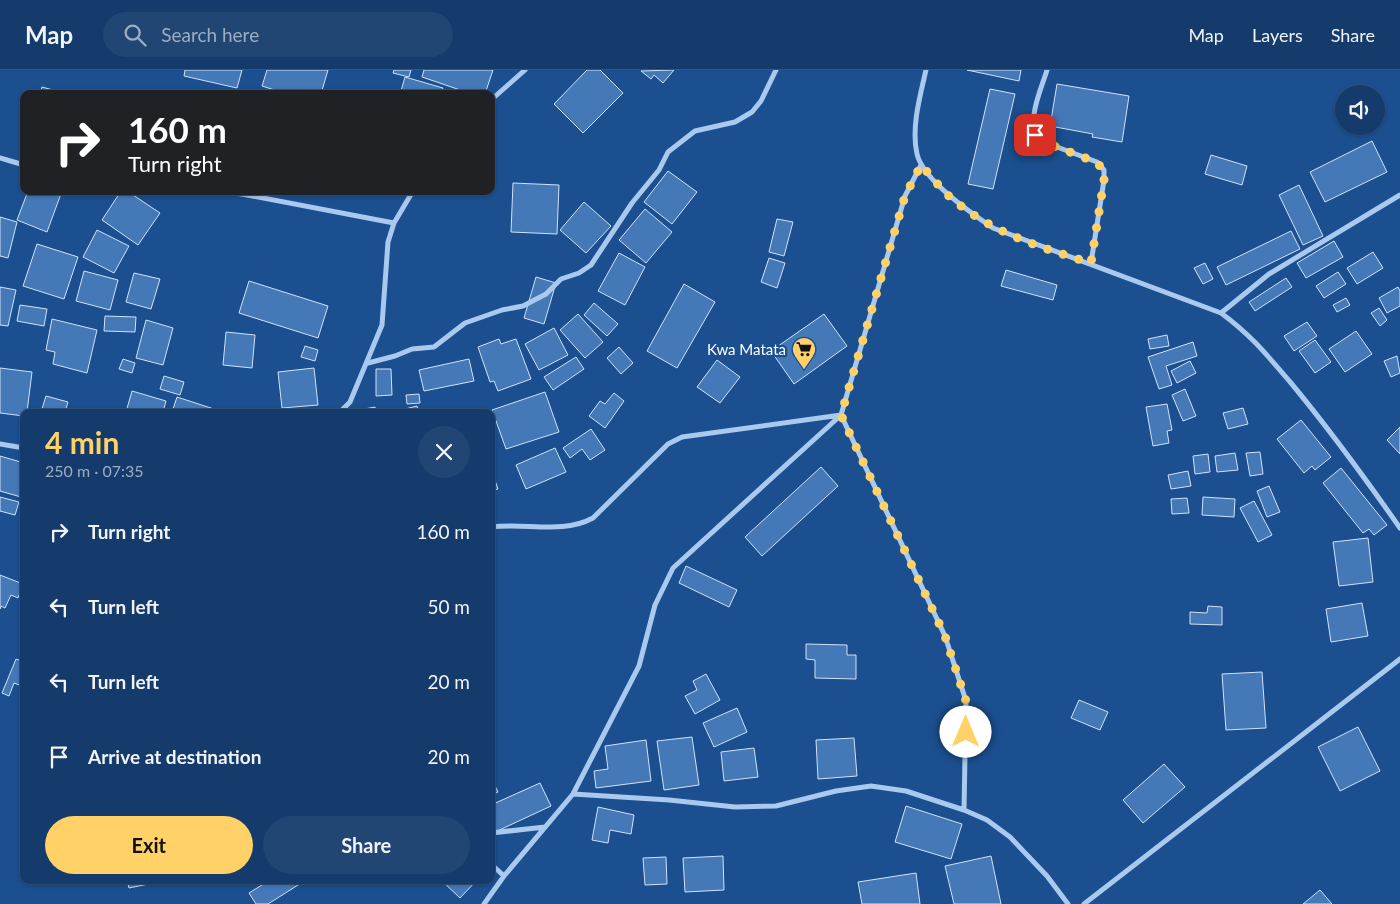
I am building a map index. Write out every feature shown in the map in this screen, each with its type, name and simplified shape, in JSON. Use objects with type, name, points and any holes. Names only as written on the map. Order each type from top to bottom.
[{"type":"street","points":[[495,96],[525,70]]},
{"type":"street","points":[[368,363],[396,356],[412,349],[434,347],[465,323],[502,310],[523,306],[546,294],[562,278],[580,273],[591,265],[632,203],[659,170],[668,152],[695,131],[735,122],[752,112],[762,101],[776,70]]},
{"type":"street","points":[[926,70],[915,132],[917,154],[921,165],[959,205],[993,228],[1045,249],[1091,263],[1220,313],[1251,336],[1327,426],[1400,528]]},
{"type":"street","points":[[1047,70],[1033,122],[1035,135],[1041,141],[1096,162],[1104,170],[1091,263]]},
{"type":"street","points":[[0,158],[20,164]]},
{"type":"street","points":[[484,904],[504,876],[573,794],[638,666],[655,605],[673,568],[841,415],[905,196],[921,165]]},
{"type":"street","points":[[247,195],[394,223]]},
{"type":"street","points":[[343,409],[350,402],[368,363],[382,325],[388,242],[394,223],[411,195]]},
{"type":"street","points":[[1220,313],[1269,274],[1400,195]]},
{"type":"street","points":[[495,526],[505,525],[558,528],[580,524],[593,518],[668,444],[682,437],[841,415]]},
{"type":"street","points":[[841,415],[945,636],[966,701],[964,810]]},
{"type":"street","points":[[0,444],[20,447]]},
{"type":"street","points":[[1084,904],[1167,837],[1400,659]]},
{"type":"street","points":[[573,794],[669,800],[735,807],[776,806],[836,790],[871,786],[906,791],[964,810],[987,820],[1010,837],[1047,876],[1068,904]]},
{"type":"street","points":[[495,833],[545,827]]},
{"type":"street","points":[[495,868],[504,876]]},
{"type":"building","points":[[185,70],[242,70],[237,88],[184,76]]},
{"type":"building","points":[[267,70],[328,70],[322,90],[274,90],[262,86]]},
{"type":"building","points":[[394,70],[411,70],[409,77],[393,73]]},
{"type":"building","points":[[424,70],[493,70],[486,90],[460,90],[422,77]]},
{"type":"building","points":[[587,70],[600,70],[623,93],[583,133],[554,104]]},
{"type":"building","points":[[674,70],[663,83],[654,75],[651,79],[641,71]]},
{"type":"building","points":[[967,70],[1021,70],[1019,81]]},
{"type":"building","points":[[405,77],[443,88],[442,90],[401,90]]},
{"type":"building","points":[[1057,84],[1129,96],[1122,142],[1092,137],[1093,134],[1050,126]]},
{"type":"building","points":[[42,87],[53,90],[41,90]]},
{"type":"building","points":[[990,89],[1015,94],[993,189],[968,184]]},
{"type":"building","points":[[1372,141],[1387,172],[1325,202],[1310,172]]},
{"type":"building","points":[[1211,155],[1247,166],[1242,185],[1205,174]]},
{"type":"building","points":[[668,171],[697,192],[672,224],[644,202]]},
{"type":"building","points":[[513,183],[559,185],[557,234],[511,232]]},
{"type":"building","points":[[1299,185],[1323,236],[1303,245],[1279,195]]},
{"type":"building","points":[[26,195],[61,195],[47,232],[17,220]]},
{"type":"building","points":[[118,195],[133,195],[160,213],[138,245],[102,220]]},
{"type":"building","points":[[584,202],[611,226],[586,253],[560,230]]},
{"type":"building","points":[[645,209],[672,232],[646,263],[619,240]]},
{"type":"building","points":[[0,217],[17,222],[8,258],[0,256]]},
{"type":"building","points":[[777,219],[793,222],[784,256],[769,252]]},
{"type":"building","points":[[97,230],[129,246],[114,273],[83,257]]},
{"type":"building","points":[[1291,231],[1300,249],[1226,285],[1217,267]]},
{"type":"building","points":[[1334,241],[1343,257],[1306,278],[1297,263]]},
{"type":"building","points":[[37,244],[78,257],[64,299],[23,286]]},
{"type":"building","points":[[1373,252],[1383,268],[1357,284],[1347,268]]},
{"type":"building","points":[[619,253],[645,267],[625,305],[598,291]]},
{"type":"building","points":[[769,258],[785,263],[777,288],[761,282]]},
{"type":"building","points":[[1205,263],[1213,279],[1203,284],[1194,268]]},
{"type":"building","points":[[1006,270],[1057,285],[1053,300],[1001,286]]},
{"type":"building","points":[[84,271],[118,280],[110,310],[76,301]]},
{"type":"building","points":[[1338,272],[1346,284],[1324,298],[1316,286]]},
{"type":"building","points":[[134,273],[160,279],[151,309],[126,302]]},
{"type":"building","points":[[536,277],[556,283],[544,324],[524,318]]},
{"type":"building","points":[[1286,278],[1292,287],[1255,311],[1249,302]]},
{"type":"building","points":[[249,281],[328,306],[318,338],[239,313]]},
{"type":"building","points":[[684,284],[715,302],[677,368],[647,351]]},
{"type":"building","points":[[0,287],[16,290],[8,326],[0,325]]},
{"type":"building","points":[[1398,287],[1400,291],[1400,306],[1387,313],[1379,298]]},
{"type":"building","points":[[1346,298],[1350,305],[1337,312],[1333,305]]},
{"type":"building","points":[[594,303],[618,324],[607,336],[584,315]]},
{"type":"building","points":[[20,305],[47,309],[44,326],[17,321]]},
{"type":"building","points":[[1379,308],[1387,320],[1380,326],[1371,313]]},
{"type":"building","points":[[578,314],[603,342],[585,358],[560,330]]},
{"type":"building","points":[[824,314],[847,346],[794,384],[771,351]]},
{"type":"building","points":[[105,316],[136,317],[135,332],[104,331]]},
{"type":"building","points":[[52,319],[97,330],[87,373],[53,364],[55,352],[46,350]]},
{"type":"building","points":[[146,320],[173,328],[163,365],[136,358]]},
{"type":"building","points":[[1307,322],[1317,336],[1294,351],[1284,336]]},
{"type":"building","points":[[554,328],[568,355],[539,370],[525,344]]},
{"type":"building","points":[[1356,331],[1372,354],[1345,372],[1329,349]]},
{"type":"building","points":[[226,332],[255,335],[252,368],[223,365]]},
{"type":"building","points":[[1167,335],[1169,346],[1150,349],[1148,339]]},
{"type":"building","points":[[499,339],[501,344],[516,339],[531,379],[498,391],[494,381],[490,382],[478,347]]},
{"type":"building","points":[[1315,340],[1331,362],[1315,373],[1299,351]]},
{"type":"building","points":[[1193,342],[1197,356],[1166,366],[1172,385],[1159,389],[1148,357]]},
{"type":"building","points":[[305,346],[318,350],[315,361],[301,357]]},
{"type":"building","points":[[619,347],[633,363],[621,374],[607,358]]},
{"type":"building","points":[[1397,356],[1400,373],[1391,377],[1384,361]]},
{"type":"building","points":[[576,357],[584,369],[553,390],[544,377]]},
{"type":"building","points":[[123,359],[135,363],[132,373],[119,369]]},
{"type":"building","points":[[469,359],[474,381],[424,391],[419,370]]},
{"type":"building","points":[[717,360],[740,377],[720,403],[697,387]]},
{"type":"building","points":[[1190,361],[1196,373],[1177,383],[1171,371]]},
{"type":"building","points":[[0,368],[32,372],[27,409],[20,409],[20,416],[0,413]]},
{"type":"building","points":[[314,368],[318,405],[282,408],[278,372]]},
{"type":"building","points":[[376,369],[391,369],[392,395],[376,396]]},
{"type":"building","points":[[164,376],[184,382],[180,395],[160,389]]},
{"type":"building","points":[[1185,389],[1196,416],[1183,421],[1172,395]]},
{"type":"building","points":[[132,391],[166,401],[164,409],[127,409]]},
{"type":"building","points":[[545,392],[559,432],[506,449],[495,418],[495,409]]},
{"type":"building","points":[[614,393],[624,401],[605,428],[589,416],[600,401],[605,404]]},
{"type":"building","points":[[419,394],[420,403],[407,404],[406,395]]},
{"type":"building","points":[[46,396],[68,402],[66,409],[42,409]]},
{"type":"building","points":[[177,397],[214,409],[173,409]]},
{"type":"building","points":[[1167,404],[1172,430],[1167,431],[1169,443],[1153,446],[1146,407]]},
{"type":"building","points":[[417,406],[418,409],[405,409]]},
{"type":"building","points":[[1243,408],[1248,424],[1228,429],[1223,413]]},
{"type":"building","points":[[1301,420],[1331,457],[1315,470],[1312,466],[1304,473],[1277,439]]},
{"type":"building","points":[[1400,427],[1400,454],[1387,440]]},
{"type":"building","points":[[591,429],[605,450],[590,460],[582,449],[570,458],[563,448]]},
{"type":"building","points":[[555,448],[566,472],[526,489],[516,465]]},
{"type":"building","points":[[1260,452],[1263,474],[1250,476],[1246,453]]},
{"type":"building","points":[[1235,453],[1238,470],[1217,472],[1215,456]]},
{"type":"building","points":[[1208,454],[1210,472],[1195,474],[1193,456]]},
{"type":"building","points":[[0,456],[20,462],[20,497],[0,491]]},
{"type":"building","points":[[821,467],[838,486],[762,556],[745,537]]},
{"type":"building","points":[[1341,468],[1387,525],[1374,535],[1369,529],[1363,533],[1323,483]]},
{"type":"building","points":[[1188,471],[1191,486],[1171,489],[1168,475]]},
{"type":"building","points":[[1269,486],[1280,512],[1267,517],[1257,491]]},
{"type":"building","points":[[0,497],[19,502],[15,515],[0,511]]},
{"type":"building","points":[[1203,497],[1235,499],[1234,517],[1202,515]]},
{"type":"building","points":[[1187,498],[1189,513],[1172,514],[1171,499]]},
{"type":"building","points":[[1254,501],[1272,535],[1258,542],[1240,508]]},
{"type":"building","points":[[1368,538],[1373,582],[1339,586],[1333,542]]},
{"type":"building","points":[[686,566],[737,590],[729,607],[679,583]]},
{"type":"building","points":[[0,575],[20,583],[20,592],[18,598],[11,595],[5,608],[1,606],[0,609]]},
{"type":"building","points":[[1362,603],[1368,636],[1331,642],[1326,609]]},
{"type":"building","points":[[1208,606],[1222,607],[1222,625],[1190,624],[1190,612],[1207,613]]},
{"type":"building","points":[[806,644],[847,645],[847,655],[856,655],[856,679],[815,678],[815,660],[806,659]]},
{"type":"building","points":[[16,659],[20,660],[20,685],[14,683],[9,696],[2,693]]},
{"type":"building","points":[[1262,672],[1266,728],[1226,730],[1222,674]]},
{"type":"building","points":[[706,674],[720,700],[695,714],[685,696],[697,690],[693,681]]},
{"type":"building","points":[[1079,700],[1108,712],[1100,730],[1071,718]]},
{"type":"building","points":[[737,708],[747,732],[714,747],[703,723]]},
{"type":"building","points":[[1358,727],[1380,771],[1340,791],[1318,747]]},
{"type":"building","points":[[692,737],[699,785],[664,790],[657,741]]},
{"type":"building","points":[[854,738],[857,776],[818,779],[816,740]]},
{"type":"building","points":[[646,740],[651,781],[596,788],[594,771],[608,769],[605,746]]},
{"type":"building","points":[[754,748],[758,777],[724,781],[721,752]]},
{"type":"building","points":[[1164,764],[1185,787],[1143,823],[1123,800]]},
{"type":"building","points":[[540,783],[551,806],[495,832],[495,803]]},
{"type":"building","points":[[906,806],[962,824],[951,859],[895,842]]},
{"type":"building","points":[[598,807],[634,815],[631,834],[610,830],[608,843],[592,840]]},
{"type":"building","points":[[723,856],[724,890],[685,892],[683,858]]},
{"type":"building","points":[[991,856],[1001,904],[954,904],[945,866]]},
{"type":"building","points":[[666,857],[667,884],[645,885],[643,858]]},
{"type":"building","points":[[916,873],[920,904],[862,904],[858,882]]},
{"type":"building","points":[[128,884],[148,884],[129,888]]},
{"type":"building","points":[[264,884],[300,884],[268,904],[256,904],[249,893]]},
{"type":"building","points":[[445,884],[473,884],[460,898]]},
{"type":"building","points":[[1320,890],[1332,904],[1303,904]]},
{"type":"place","name":"Kwa Matata","points":[[804,370]]},
{"type":"route","points":[[966,732],[966,701],[945,636],[841,415],[876,286],[910,182],[921,165],[959,205],[993,228],[1045,249],[1091,263],[1104,170],[1096,162],[1041,141],[1035,135]]}]
